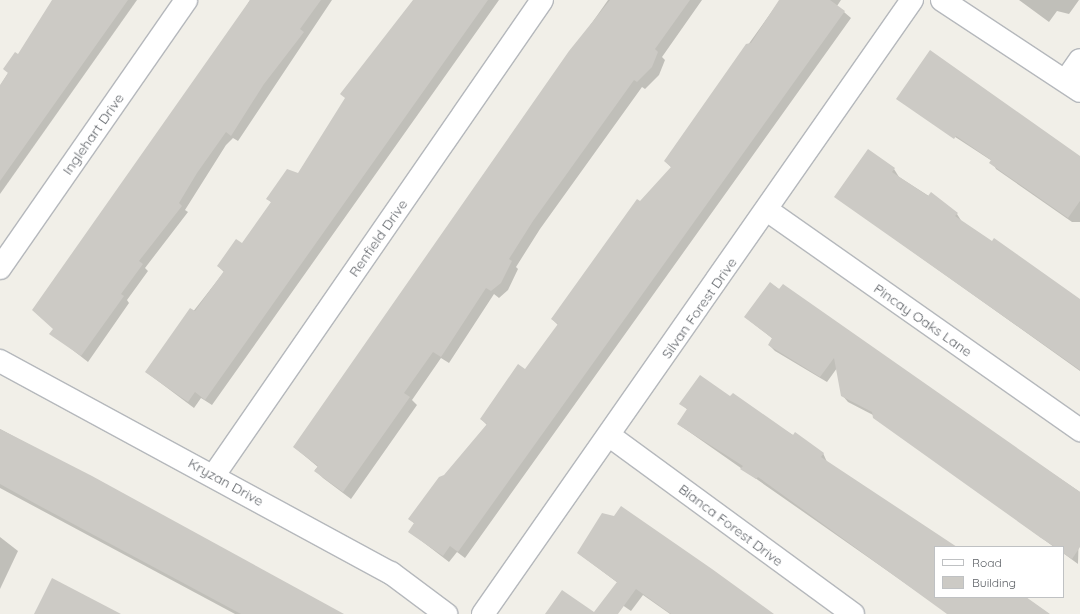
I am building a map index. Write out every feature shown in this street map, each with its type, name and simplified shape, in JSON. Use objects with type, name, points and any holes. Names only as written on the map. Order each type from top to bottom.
[{"type":"street","name":"Inglehart Drive","points":[[0,268],[186,0]]},
{"type":"street","name":"Renfield Drive","points":[[214,475],[542,0]]},
{"type":"street","name":"Silvan Forest Drive","points":[[483,614],[610,436],[912,0]]},
{"type":"street","points":[[942,0],[1073,86],[1080,60]]},
{"type":"street","name":"Pincay Oaks Lane","points":[[767,210],[1080,430]]},
{"type":"street","name":"Kryzan Drive","points":[[0,361],[214,475],[391,573],[446,614]]},
{"type":"street","name":"Bianca Forest Drive","points":[[610,436],[829,608],[853,614]]},
{"type":"building","points":[[52,0],[128,0],[0,181],[0,85],[8,73],[3,69],[15,52],[18,54]]},
{"type":"building","points":[[250,0],[321,0],[300,29],[304,32],[264,84],[231,136],[226,132],[197,173],[179,203],[182,206],[139,261],[143,264],[121,294],[124,296],[81,356],[49,334],[53,329],[32,310]]},
{"type":"building","points":[[413,0],[488,0],[205,400],[195,392],[188,402],[145,372],[190,308],[195,311],[224,271],[217,266],[236,239],[242,243],[271,202],[266,199],[287,169],[298,173],[345,98],[340,94]]},
{"type":"building","points":[[610,0],[690,0],[655,49],[658,52],[652,67],[637,82],[634,80],[533,221],[509,259],[512,261],[501,283],[491,291],[486,288],[441,357],[433,352],[404,393],[410,397],[343,492],[314,471],[318,466],[293,447],[569,51]]},
{"type":"building","points":[[779,0],[830,0],[845,11],[458,552],[450,546],[443,556],[408,532],[414,523],[408,519],[439,477],[444,475],[487,424],[480,419],[518,364],[525,369],[558,324],[551,319],[637,199],[640,201],[671,167],[664,161],[746,44],[751,43]]},
{"type":"building","points":[[930,50],[1080,156],[1080,201],[1068,218],[989,163],[991,160],[956,136],[954,139],[896,99]]},
{"type":"building","points":[[868,149],[895,168],[892,172],[928,196],[931,192],[958,213],[955,216],[992,241],[994,238],[1080,299],[1080,370],[834,197]]},
{"type":"building","points":[[770,282],[779,289],[783,284],[1080,492],[1080,547],[1072,559],[1064,554],[1064,546],[1053,546],[1041,538],[873,418],[872,412],[841,396],[834,358],[820,377],[768,345],[772,338],[744,317]]},
{"type":"building","points":[[700,375],[730,396],[733,393],[793,435],[795,432],[824,453],[821,457],[955,546],[934,546],[934,598],[1027,598],[1050,614],[947,614],[758,477],[756,479],[740,469],[743,466],[677,424],[687,409],[679,404]]},
{"type":"building","points":[[0,429],[92,476],[344,614],[241,614],[36,504],[0,484]]},
{"type":"building","points":[[621,506],[774,614],[671,614],[636,589],[618,614],[545,614],[562,590],[594,612],[617,582],[577,553],[602,513],[614,516]]},
{"type":"building","points":[[52,578],[121,614],[34,614]]}]
